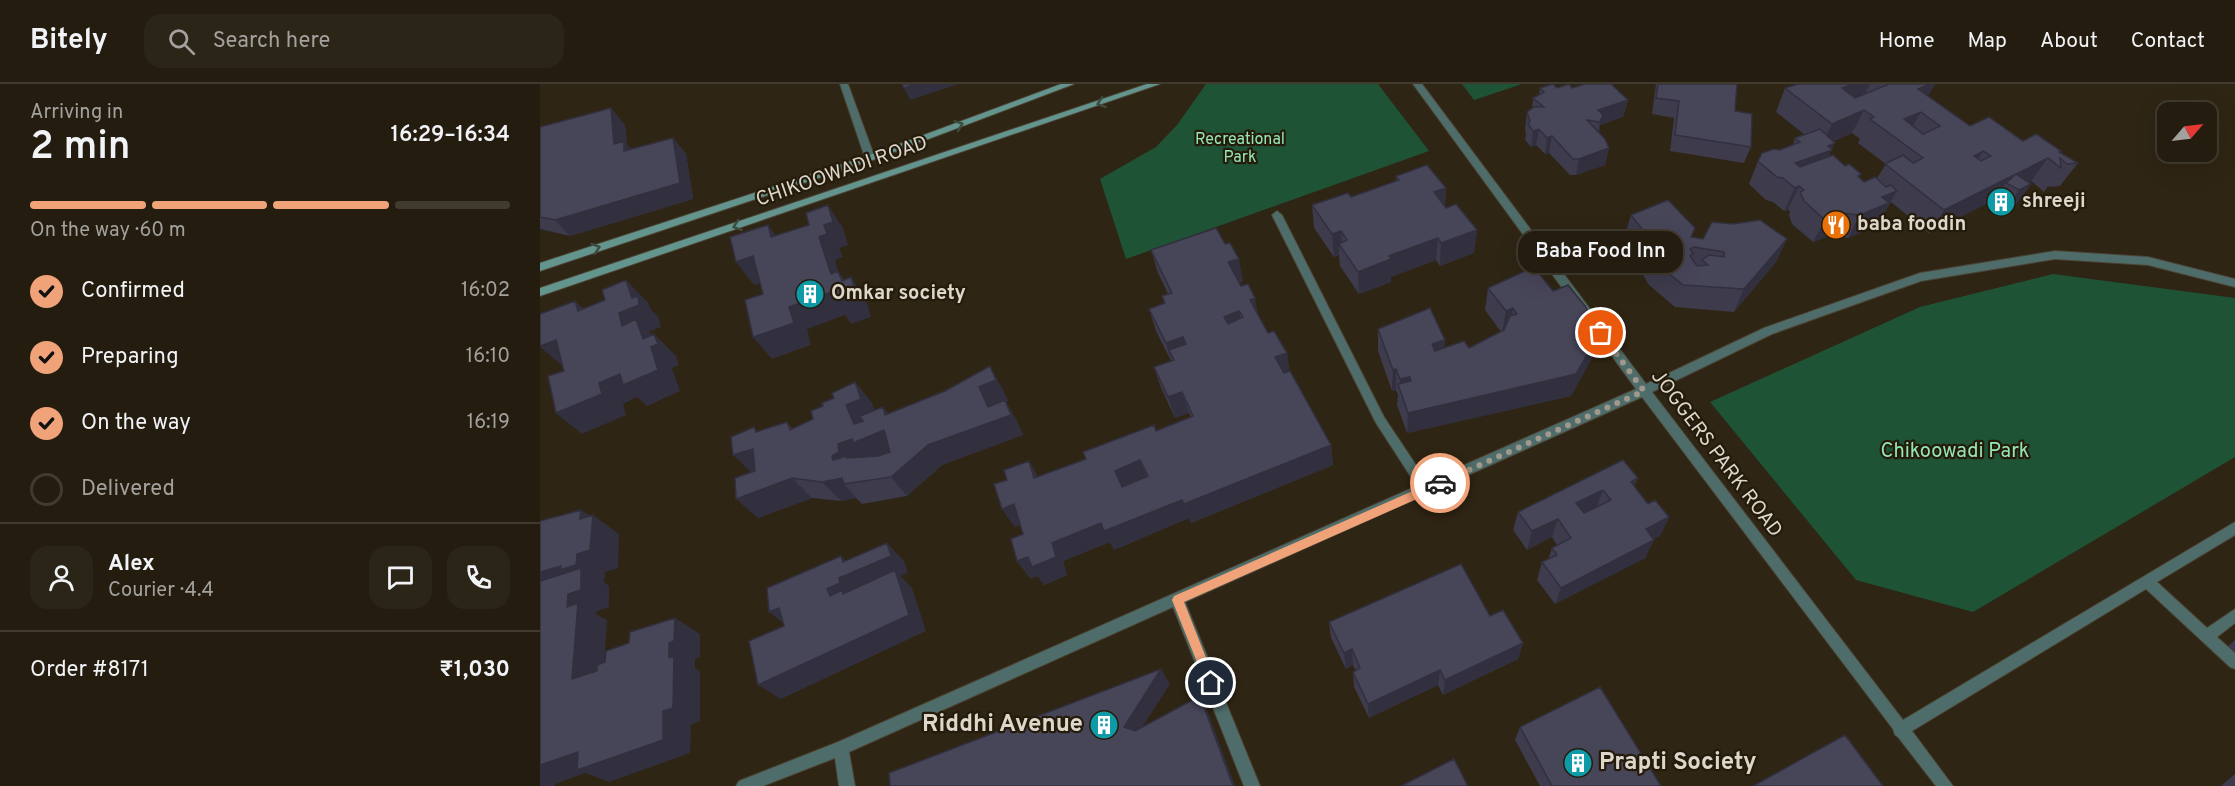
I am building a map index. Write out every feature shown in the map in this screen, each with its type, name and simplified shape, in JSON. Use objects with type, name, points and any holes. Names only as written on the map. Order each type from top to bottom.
[{"type":"street","points":[[844,84],[870,158]]},
{"type":"street","name":"CHIKOOWADI ROAD","points":[[540,267],[870,158],[1070,84]]},
{"type":"street","name":"CHIKOOWADI ROAD","points":[[540,292],[1156,84]]},
{"type":"street","name":"JOGGERS PARK ROAD","points":[[1417,84],[1644,391],[1900,730],[1945,786]]},
{"type":"street","points":[[1277,215],[1380,420],[1426,490]]},
{"type":"street","points":[[744,786],[841,748],[1426,490],[1644,391],[1768,331],[1920,277],[2055,255],[2148,261],[2235,283]]},
{"type":"street","points":[[1900,730],[2235,528]]},
{"type":"street","points":[[2147,581],[2235,662]]},
{"type":"street","points":[[1178,600],[1252,786]]},
{"type":"street","points":[[2207,636],[2235,615]]},
{"type":"street","points":[[841,748],[847,786]]},
{"type":"green space","name":"Recreational Park","points":[[1206,84],[1378,84],[1429,151],[1126,259],[1100,179],[1156,147],[1177,125]]},
{"type":"green space","points":[[1462,84],[1522,84],[1474,100]]},
{"type":"green space","name":"Chikoowadi Park","points":[[2053,274],[2235,298],[2235,457],[1973,612],[1856,580],[1710,402],[1920,307]]},
{"type":"building","points":[[902,84],[916,84],[904,88]]},
{"type":"building","points":[[1553,84],[1557,88],[1569,84],[1572,88],[1585,84],[1611,84],[1628,100],[1598,110],[1603,115],[1600,122],[1587,120],[1605,139],[1609,148],[1573,159],[1552,136],[1547,138],[1539,129],[1533,131],[1528,124],[1530,121],[1527,112],[1534,107],[1544,107],[1533,98],[1544,92],[1540,88]]},
{"type":"building","points":[[1658,84],[1737,84],[1735,111],[1752,114],[1751,147],[1675,135],[1679,101],[1656,98]]},
{"type":"building","points":[[1798,84],[1853,84],[1842,88],[1855,98],[1887,85],[1885,84],[1930,84],[1918,89],[1970,126],[1989,117],[2023,141],[2036,134],[2078,163],[2067,164],[2060,158],[2061,168],[2048,158],[1944,210],[1885,164],[1903,155],[1913,163],[1923,158],[1870,119],[1874,117],[1864,110],[1832,124],[1785,88]],"holes":[[[1921,112],[1940,126],[1923,134],[1904,119]],[[1983,151],[1991,156],[1981,161],[1974,156]]]},
{"type":"building","points":[[611,108],[614,144],[624,141],[624,151],[673,138],[680,183],[555,220],[540,217],[540,127]]},
{"type":"building","points":[[1820,129],[1835,143],[1828,146],[1832,150],[1795,163],[1800,167],[1833,155],[1845,166],[1849,164],[1861,174],[1858,176],[1864,182],[1875,177],[1886,187],[1891,185],[1897,191],[1882,197],[1889,203],[1860,215],[1841,213],[1825,220],[1804,201],[1800,192],[1804,190],[1799,186],[1795,188],[1783,178],[1777,177],[1758,161],[1762,153],[1774,149],[1780,150],[1800,142],[1795,138]]},
{"type":"building","points":[[1427,165],[1446,188],[1434,192],[1446,208],[1456,204],[1477,230],[1441,243],[1438,238],[1389,256],[1391,259],[1358,272],[1339,244],[1347,240],[1341,231],[1332,234],[1312,205],[1348,193],[1351,197],[1399,180],[1396,176]]},
{"type":"building","points":[[2016,174],[2031,184],[2019,190],[2006,183]]},
{"type":"building","points":[[1668,200],[1695,228],[1691,237],[1703,239],[1712,222],[1733,224],[1760,220],[1787,239],[1744,289],[1683,285],[1655,262],[1646,245],[1653,243],[1631,215]],"holes":[[[1694,247],[1724,252],[1724,257],[1709,255],[1702,260],[1708,265],[1697,266],[1690,256],[1693,254],[1690,249]]]},
{"type":"building","points":[[828,205],[833,222],[824,225],[827,234],[819,237],[831,274],[838,271],[842,281],[851,277],[856,294],[836,302],[832,292],[789,307],[794,323],[753,337],[745,300],[763,294],[753,256],[736,262],[730,237],[768,225],[771,237],[809,225],[806,213]]},
{"type":"building","points":[[1216,228],[1225,244],[1230,243],[1239,259],[1228,262],[1241,286],[1248,284],[1255,298],[1250,300],[1268,333],[1274,331],[1287,353],[1275,357],[1284,373],[1290,371],[1331,445],[1184,504],[1182,500],[1104,531],[1101,523],[1052,543],[1056,557],[1032,567],[1028,557],[1017,561],[1011,539],[1023,534],[1014,504],[1002,509],[994,484],[1007,480],[1004,470],[1029,461],[1034,478],[1086,459],[1083,452],[1154,425],[1156,431],[1193,416],[1182,392],[1168,397],[1154,367],[1174,360],[1169,350],[1186,344],[1183,337],[1166,343],[1149,309],[1165,303],[1162,296],[1172,293],[1151,250]],"holes":[[[1239,311],[1243,317],[1228,324],[1224,317]],[[1140,460],[1148,476],[1122,487],[1115,471]]]},
{"type":"building","points":[[1534,267],[1553,291],[1568,285],[1585,306],[1599,335],[1576,374],[1408,413],[1398,384],[1411,381],[1410,377],[1400,379],[1396,369],[1393,370],[1378,329],[1430,308],[1445,340],[1432,344],[1435,351],[1464,341],[1469,348],[1504,330],[1510,316],[1517,314],[1513,308],[1506,311],[1488,288]]},
{"type":"building","points":[[626,280],[632,298],[638,296],[639,305],[619,313],[622,326],[636,319],[643,339],[654,334],[658,344],[651,347],[658,370],[623,385],[620,374],[599,383],[602,394],[556,413],[548,376],[564,371],[556,340],[540,346],[540,314],[575,301],[578,311],[605,300],[602,290]]},
{"type":"building","points":[[990,366],[996,380],[979,387],[988,407],[1005,400],[1011,415],[928,445],[891,477],[844,484],[842,478],[822,482],[792,478],[736,499],[735,478],[755,471],[753,449],[733,455],[731,437],[754,427],[756,432],[787,422],[790,430],[813,419],[811,411],[834,398],[832,393],[855,382],[861,399],[846,405],[854,424],[863,421],[860,416],[883,407],[885,415],[945,391]],"holes":[[[884,430],[890,452],[878,456],[847,458],[847,456],[833,460],[832,456],[839,452],[838,444],[852,439],[853,443]]]},
{"type":"building","points":[[1623,460],[1638,478],[1631,482],[1648,504],[1655,500],[1669,517],[1646,529],[1654,540],[1561,588],[1542,562],[1557,555],[1552,548],[1571,538],[1558,519],[1532,531],[1518,512]],"holes":[[[1603,490],[1611,500],[1584,513],[1576,503]]]},
{"type":"building","points":[[581,510],[580,519],[593,515],[590,550],[577,554],[576,565],[560,570],[561,566],[540,572],[540,521]]},
{"type":"building","points":[[887,543],[891,556],[839,578],[840,583],[827,589],[830,596],[842,590],[843,594],[895,570],[909,615],[758,685],[749,641],[784,626],[779,608],[769,612],[767,588],[841,556],[843,562]]},
{"type":"building","points":[[1461,564],[1490,616],[1503,610],[1523,643],[1445,680],[1440,670],[1368,704],[1353,672],[1360,668],[1352,649],[1344,653],[1329,622]]},
{"type":"building","points":[[581,568],[581,590],[568,594],[567,607],[578,603],[572,679],[597,671],[597,665],[605,662],[606,651],[629,643],[630,632],[675,618],[674,641],[669,643],[669,658],[674,656],[673,708],[663,711],[663,740],[577,770],[578,752],[540,765],[540,581]]},
{"type":"building","name":"Riddhi Avenue","points":[[1161,669],[1124,727],[1135,731],[1200,696],[1233,786],[890,786],[889,773]]},
{"type":"building","name":"Prapti Society","points":[[1600,687],[1661,786],[1552,786],[1520,727]]},
{"type":"building","points":[[1845,735],[1883,786],[1753,786]]},
{"type":"building","points":[[1454,759],[1468,786],[1401,786]]},
{"type":"way so far","points":[[1440,483],[1644,391],[1601,333]]},
{"type":"place","name":"shreeji","points":[[2001,202]]},
{"type":"place","name":"baba foodin","points":[[1836,225]]},
{"type":"place","name":"Omkar society","points":[[810,294]]},
{"type":"place","name":"Baba Food Inn","points":[[1601,333]]},
{"type":"place","name":"Riddhi Avenue","points":[[1104,725]]},
{"type":"place","name":"Prapti Society","points":[[1578,763]]},
{"type":"route","points":[[1211,683],[1178,600],[1440,483]]}]
